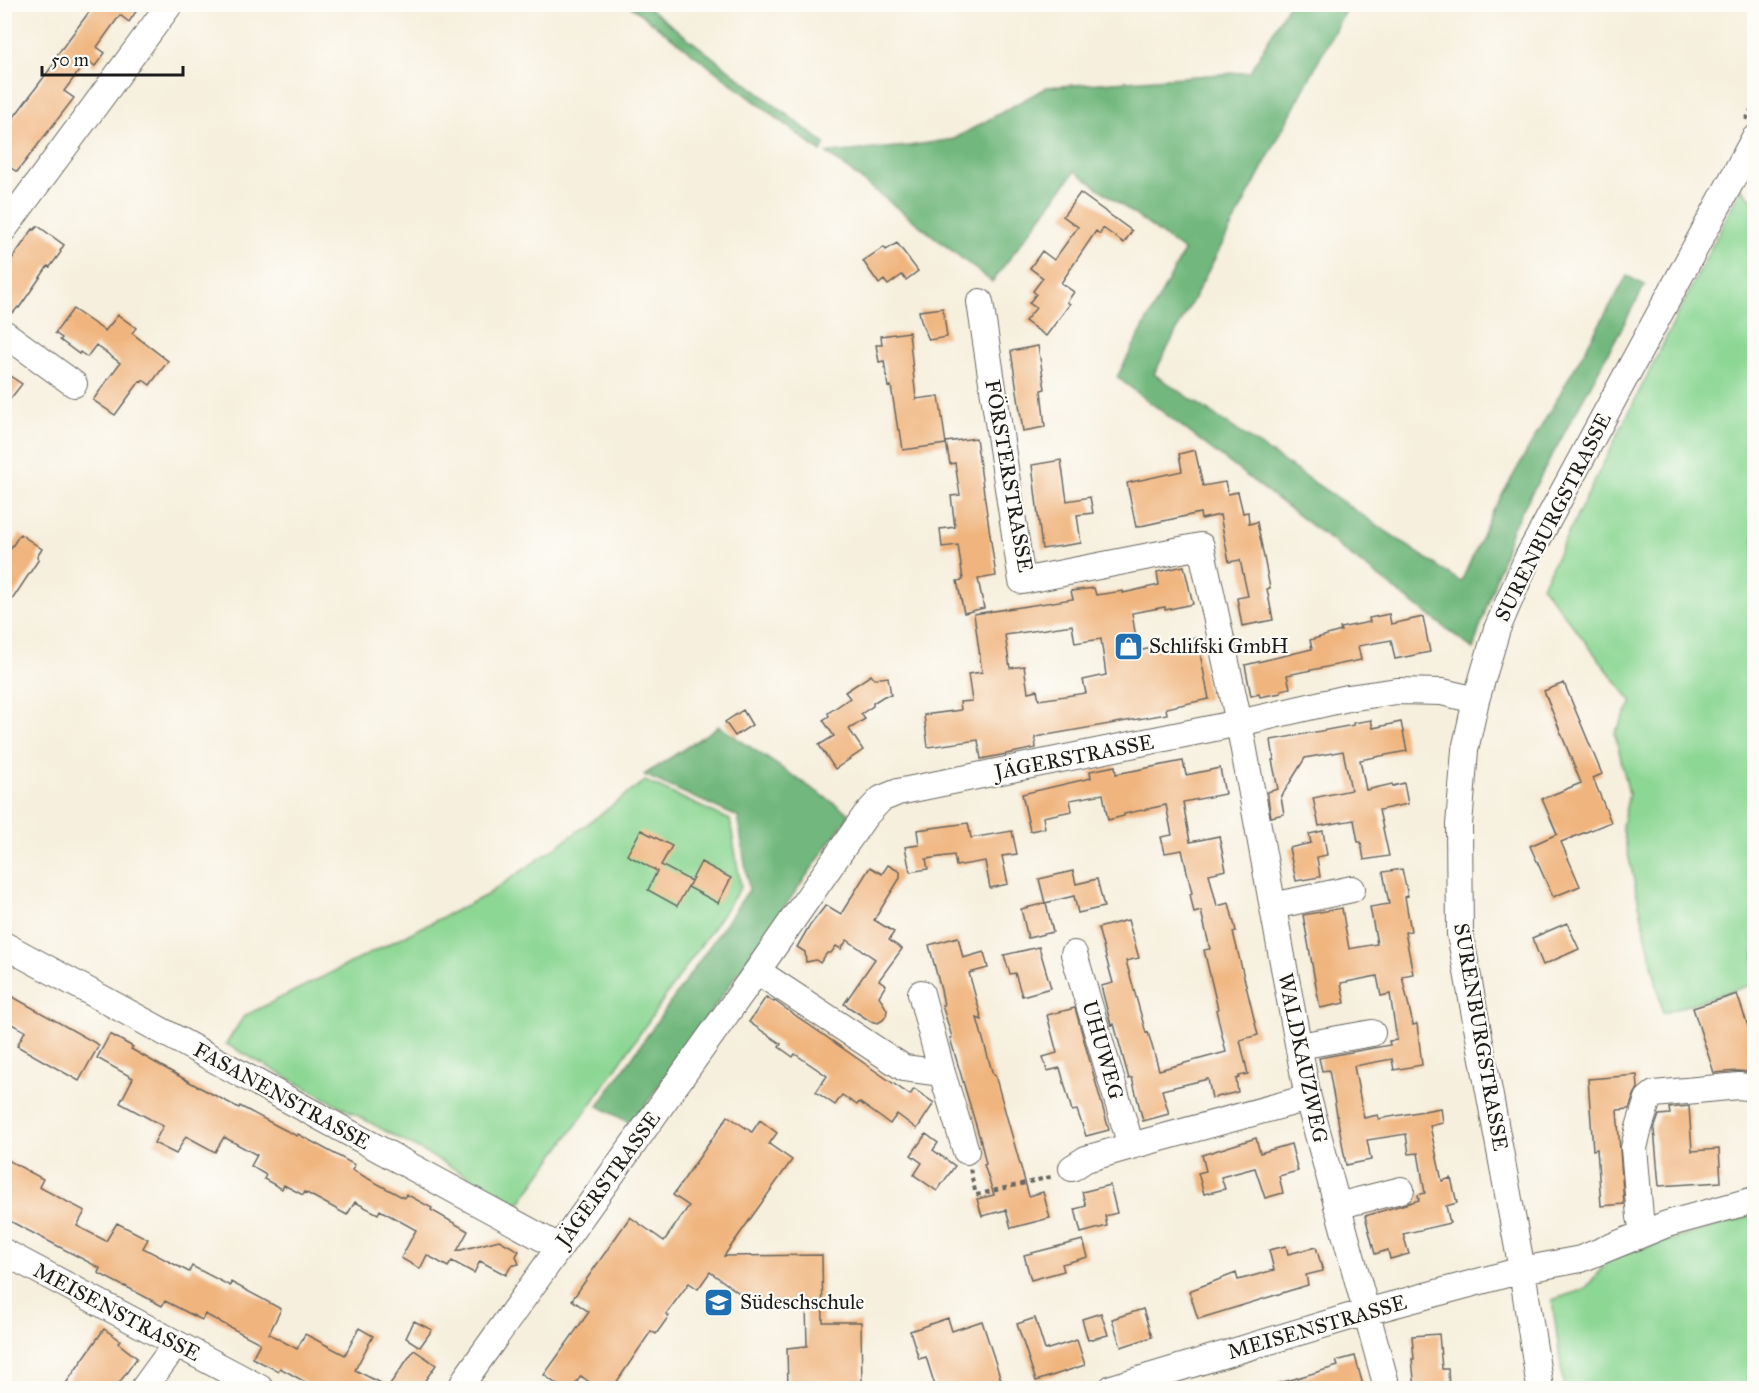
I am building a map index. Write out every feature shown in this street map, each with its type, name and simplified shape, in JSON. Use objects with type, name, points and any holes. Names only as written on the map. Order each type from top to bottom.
[{"type":"street","points":[[4,229],[171,4]]},
{"type":"street","name":"SURENBURGSTRASSE","points":[[1540,1389],[1522,1270],[1460,934],[1459,825],[1465,750],[1476,700],[1497,629],[1528,557],[1755,139]]},
{"type":"street","name":"FÖRSTERSTRASSE","points":[[980,302],[1022,581],[1201,546],[1239,723]]},
{"type":"street","points":[[4,333],[74,384]]},
{"type":"street","name":"JÄGERSTRASSE","points":[[461,1389],[466,1378],[866,816],[881,800],[898,792],[1239,723],[1348,698],[1398,691],[1442,692],[1476,700]]},
{"type":"street","name":"WALDKAUZWEG","points":[[1239,723],[1308,1098],[1386,1389]]},
{"type":"street","points":[[1273,906],[1352,889]]},
{"type":"street","name":"FASANENSTRASSE","points":[[4,945],[559,1247]]},
{"type":"street","name":"UHUWEG","points":[[1074,954],[1131,1146]]},
{"type":"street","points":[[757,971],[904,1068],[942,1073]]},
{"type":"street","points":[[921,993],[966,1151]]},
{"type":"street","points":[[1299,1046],[1372,1033]]},
{"type":"street","points":[[1644,1233],[1640,1216],[1634,1148],[1648,1099],[1654,1094],[1739,1086],[1755,1090]]},
{"type":"street","points":[[1072,1168],[1086,1159],[1308,1098]]},
{"type":"street","points":[[1337,1206],[1401,1190]]},
{"type":"street","name":"MEISENSTRASSE","points":[[1112,1389],[1366,1312],[1522,1270],[1581,1259],[1667,1224],[1755,1200]]},
{"type":"street","name":"MEISENSTRASSE","points":[[4,1252],[260,1389]]},
{"type":"street","points":[[144,1389],[176,1344]]},
{"type":"path","points":[[966,1151],[976,1195],[1057,1175],[1072,1168]]},
{"type":"green space","points":[[629,5],[645,5],[825,144],[821,152]]},
{"type":"green space","points":[[1288,5],[1348,5],[1154,374],[1461,582],[1493,511],[1627,276],[1645,285],[1512,529],[1473,649],[1117,377],[1184,251],[1075,171],[992,282],[827,153],[909,146],[954,139],[1047,87],[1250,72]]},
{"type":"green space","points":[[1741,188],[1754,202],[1754,984],[1663,1013],[1622,826],[1629,794],[1615,733],[1632,702],[1542,586]]},
{"type":"green space","points":[[719,726],[850,814],[632,1124],[598,1106],[749,890],[738,817],[644,775]]},
{"type":"green space","points":[[645,781],[730,820],[741,887],[592,1103],[519,1204],[226,1044],[244,1016],[485,896]]},
{"type":"green space","points":[[1754,1215],[1754,1388],[1564,1388],[1552,1300],[1585,1289],[1610,1258]]},
{"type":"building","points":[[95,4],[141,4],[129,22],[120,15],[97,47],[105,53],[95,66],[87,60],[64,91],[74,98],[17,172],[4,163],[4,116],[11,121]]},
{"type":"building","points":[[1080,193],[1132,231],[1124,243],[1103,228],[1100,234],[1096,231],[1061,283],[1074,292],[1067,302],[1070,304],[1046,336],[1025,321],[1036,308],[1029,303],[1036,294],[1033,291],[1043,278],[1030,268],[1042,251],[1054,260],[1078,227],[1063,216]]},
{"type":"building","points":[[38,226],[64,245],[50,267],[48,266],[19,308],[13,313],[4,307],[4,270],[33,229]]},
{"type":"building","points":[[897,243],[918,271],[906,280],[902,275],[888,285],[884,280],[879,284],[863,261],[884,247],[886,250]]},
{"type":"building","points":[[943,308],[947,337],[929,340],[919,311]]},
{"type":"building","points":[[73,309],[105,331],[118,315],[136,328],[132,333],[168,361],[150,385],[143,380],[140,381],[115,415],[93,400],[120,363],[96,345],[87,357],[80,352],[79,354],[60,340],[62,338],[55,333]]},
{"type":"building","points":[[909,332],[916,399],[939,396],[946,444],[903,450],[891,386],[888,387],[884,361],[879,362],[876,345],[882,345],[881,336]]},
{"type":"building","points":[[1038,346],[1045,389],[1041,390],[1045,427],[1023,431],[1011,351]]},
{"type":"building","points":[[4,372],[22,384],[4,407]]},
{"type":"building","points":[[976,438],[996,576],[978,579],[984,608],[964,613],[957,581],[963,580],[958,545],[942,547],[940,529],[955,527],[951,496],[960,495],[955,463],[950,464],[946,442]]},
{"type":"building","points":[[1195,450],[1203,486],[1225,482],[1228,494],[1238,492],[1243,513],[1248,512],[1249,524],[1257,522],[1270,588],[1267,589],[1273,620],[1242,626],[1237,598],[1248,596],[1240,560],[1229,562],[1220,515],[1201,519],[1200,513],[1136,527],[1127,483],[1182,471],[1179,454]]},
{"type":"building","points":[[1061,460],[1067,501],[1090,497],[1093,513],[1077,515],[1081,543],[1042,549],[1032,465]]},
{"type":"building","points":[[20,534],[42,549],[37,557],[39,559],[4,612],[4,559]]},
{"type":"building","points":[[1184,566],[1193,604],[1165,610],[1165,607],[1132,613],[1138,651],[1197,638],[1209,699],[1166,708],[1167,714],[1035,737],[1036,748],[981,759],[978,740],[928,747],[924,715],[961,710],[960,702],[972,701],[968,674],[982,672],[974,614],[1073,599],[1071,591],[1094,588],[1096,595],[1123,591],[1123,593],[1159,585],[1157,572]],"holes":[[[1072,625],[1075,643],[1101,639],[1106,675],[1083,680],[1086,693],[1039,700],[1037,690],[1028,692],[1024,666],[1010,668],[1005,635]]]},
{"type":"building","points":[[1389,614],[1391,624],[1423,617],[1430,652],[1395,659],[1391,640],[1358,646],[1361,660],[1287,675],[1290,688],[1281,690],[1281,693],[1260,697],[1259,694],[1251,696],[1245,665],[1312,649],[1310,640],[1341,631],[1340,628],[1370,622],[1369,618]]},
{"type":"building","points":[[871,675],[874,679],[888,677],[891,695],[884,696],[873,703],[873,706],[861,714],[865,719],[849,729],[863,750],[835,769],[819,745],[834,736],[823,720],[829,716],[828,713],[850,698],[845,692]]},
{"type":"building","points":[[1564,683],[1602,774],[1593,778],[1611,822],[1561,842],[1580,886],[1553,897],[1530,846],[1557,834],[1542,799],[1581,783],[1544,691]]},
{"type":"building","points":[[743,710],[752,725],[735,736],[725,722]]},
{"type":"building","points":[[1371,720],[1373,728],[1401,722],[1407,751],[1360,760],[1366,790],[1404,783],[1408,804],[1379,810],[1389,856],[1364,860],[1354,820],[1319,826],[1313,798],[1351,790],[1343,751],[1305,758],[1281,797],[1284,814],[1271,817],[1267,792],[1278,789],[1272,760],[1274,760],[1271,740]]},
{"type":"building","points":[[1183,761],[1186,775],[1220,768],[1225,794],[1183,802],[1190,842],[1219,836],[1226,870],[1209,874],[1217,906],[1229,903],[1236,931],[1233,932],[1258,1035],[1240,1040],[1248,1074],[1236,1079],[1238,1092],[1212,1098],[1208,1079],[1162,1090],[1169,1114],[1143,1121],[1132,1078],[1129,1079],[1101,986],[1113,983],[1098,928],[1128,920],[1139,958],[1126,961],[1159,1070],[1226,1052],[1204,950],[1210,949],[1201,911],[1194,913],[1182,850],[1165,853],[1161,837],[1172,835],[1166,805],[1124,814],[1124,816],[1108,820],[1103,794],[1070,800],[1072,811],[1043,817],[1045,828],[1030,831],[1022,794],[1091,778],[1090,771],[1115,766],[1116,774]]},
{"type":"building","points":[[968,823],[971,838],[1012,831],[1017,854],[1002,856],[1008,884],[990,888],[985,861],[956,866],[954,855],[926,859],[928,869],[910,872],[905,847],[919,845],[917,830]]},
{"type":"building","points":[[641,830],[672,846],[661,865],[691,881],[677,906],[648,890],[657,871],[627,855]]},
{"type":"building","points":[[1323,831],[1327,855],[1317,857],[1320,877],[1296,881],[1289,848],[1311,843],[1309,834]]},
{"type":"building","points":[[701,862],[731,878],[718,903],[688,887]]},
{"type":"building","points":[[888,865],[900,872],[900,878],[874,920],[894,932],[889,940],[902,949],[879,980],[886,985],[879,996],[887,1010],[886,1016],[878,1023],[870,1021],[844,1004],[875,959],[847,940],[841,949],[836,946],[831,953],[827,953],[820,963],[816,960],[806,962],[805,952],[797,947],[826,905],[841,914],[870,867],[882,874]]},
{"type":"building","points":[[1402,869],[1408,896],[1405,897],[1411,931],[1405,932],[1413,974],[1402,976],[1413,1025],[1417,1024],[1422,1065],[1394,1070],[1392,1059],[1354,1066],[1364,1118],[1378,1115],[1379,1119],[1441,1108],[1443,1123],[1430,1126],[1442,1181],[1451,1178],[1457,1203],[1446,1206],[1450,1223],[1403,1234],[1409,1254],[1390,1259],[1388,1250],[1375,1254],[1365,1216],[1419,1200],[1418,1195],[1425,1193],[1418,1153],[1409,1154],[1406,1134],[1367,1140],[1371,1160],[1346,1165],[1329,1070],[1322,1071],[1319,1058],[1390,1045],[1389,1041],[1397,1040],[1390,994],[1381,996],[1377,976],[1341,983],[1345,1003],[1320,1008],[1303,915],[1342,908],[1349,949],[1377,944],[1370,907],[1389,904],[1383,872]]},
{"type":"building","points":[[1073,871],[1076,884],[1097,879],[1104,907],[1078,913],[1074,896],[1045,903],[1039,879]]},
{"type":"building","points":[[1046,903],[1053,932],[1028,938],[1021,909]]},
{"type":"building","points":[[1567,923],[1579,949],[1543,965],[1532,938]]},
{"type":"building","points":[[958,937],[963,958],[984,952],[988,968],[969,973],[982,1020],[977,1018],[1029,1196],[1043,1192],[1050,1218],[1011,1228],[1006,1210],[982,1216],[977,1199],[994,1195],[950,1038],[952,1037],[942,1005],[944,1005],[941,990],[929,945]]},
{"type":"building","points":[[1039,947],[1051,988],[1022,996],[1015,973],[1010,974],[1004,955]]},
{"type":"building","points":[[4,992],[99,1045],[79,1081],[17,1046],[25,1031],[4,1020]]},
{"type":"building","points":[[1737,994],[1755,1047],[1755,1070],[1714,1073],[1693,1008]]},
{"type":"building","points":[[766,997],[910,1095],[914,1089],[934,1103],[917,1129],[897,1114],[890,1124],[859,1102],[857,1105],[842,1095],[835,1105],[816,1092],[827,1076],[795,1054],[793,1057],[779,1047],[781,1044],[749,1022]]},
{"type":"building","points":[[1075,1008],[1109,1130],[1086,1136],[1077,1110],[1072,1111],[1060,1068],[1047,1071],[1043,1057],[1057,1053],[1047,1015]]},
{"type":"building","points":[[110,1034],[133,1047],[131,1049],[195,1085],[297,1136],[298,1134],[355,1165],[352,1170],[404,1198],[406,1194],[432,1208],[431,1210],[468,1231],[457,1251],[499,1240],[519,1251],[516,1256],[519,1264],[511,1266],[506,1275],[480,1261],[474,1273],[452,1261],[448,1267],[427,1255],[420,1269],[401,1258],[416,1230],[380,1210],[378,1214],[355,1202],[347,1215],[305,1192],[303,1195],[284,1185],[282,1189],[264,1179],[266,1175],[251,1166],[257,1155],[224,1137],[215,1152],[186,1136],[176,1154],[154,1143],[163,1126],[120,1103],[133,1078],[97,1058]]},
{"type":"building","points":[[1637,1075],[1638,1088],[1629,1109],[1617,1110],[1624,1204],[1601,1206],[1597,1149],[1593,1150],[1588,1079]]},
{"type":"building","points":[[1689,1106],[1692,1151],[1719,1149],[1721,1182],[1659,1186],[1654,1129],[1659,1115],[1670,1114],[1669,1108]]},
{"type":"building","points":[[728,1116],[752,1132],[760,1120],[777,1133],[769,1144],[792,1160],[724,1256],[822,1255],[823,1322],[861,1322],[862,1389],[788,1389],[787,1348],[807,1346],[806,1304],[743,1305],[742,1295],[710,1272],[698,1289],[689,1283],[666,1314],[669,1316],[656,1334],[651,1331],[612,1389],[599,1389],[581,1376],[572,1389],[563,1389],[544,1375],[589,1312],[572,1300],[630,1217],[664,1241],[689,1206],[673,1195]]},
{"type":"building","points":[[926,1134],[938,1143],[933,1150],[955,1166],[937,1191],[914,1175],[922,1163],[911,1155]]},
{"type":"building","points":[[1256,1138],[1260,1153],[1291,1144],[1298,1171],[1279,1176],[1283,1193],[1265,1198],[1255,1168],[1221,1177],[1225,1189],[1204,1194],[1198,1173],[1206,1171],[1202,1155]]},
{"type":"building","points":[[4,1158],[43,1179],[39,1187],[85,1211],[77,1226],[106,1241],[117,1223],[148,1239],[143,1248],[189,1272],[192,1266],[230,1286],[231,1282],[281,1309],[269,1334],[297,1349],[305,1334],[345,1355],[359,1328],[373,1336],[355,1370],[388,1387],[414,1350],[436,1365],[419,1389],[318,1389],[280,1368],[278,1371],[252,1358],[260,1343],[205,1314],[202,1320],[165,1301],[162,1306],[98,1273],[100,1268],[4,1218]]},
{"type":"building","points":[[1110,1185],[1117,1213],[1105,1216],[1107,1226],[1081,1233],[1075,1209],[1086,1206],[1082,1192]]},
{"type":"building","points":[[1083,1240],[1088,1257],[1062,1264],[1064,1271],[1031,1280],[1024,1255]]},
{"type":"building","points":[[1286,1246],[1288,1254],[1316,1247],[1323,1271],[1306,1275],[1308,1285],[1198,1319],[1189,1291],[1236,1273],[1238,1280],[1274,1270],[1269,1250]]},
{"type":"building","points":[[1143,1309],[1152,1337],[1121,1347],[1112,1319]]},
{"type":"building","points":[[1101,1313],[1108,1335],[1088,1340],[1082,1319]]},
{"type":"building","points":[[948,1318],[952,1331],[982,1321],[1004,1389],[936,1389],[926,1357],[919,1359],[910,1331]]},
{"type":"building","points":[[1035,1318],[1045,1350],[1077,1340],[1085,1365],[1036,1381],[1017,1324]]},
{"type":"building","points":[[414,1321],[432,1330],[420,1347],[406,1338]]},
{"type":"building","points":[[104,1329],[120,1340],[118,1343],[137,1358],[115,1389],[62,1389]]},
{"type":"building","points":[[1439,1334],[1442,1369],[1448,1369],[1449,1389],[1415,1389],[1412,1336]]},
{"type":"building","points":[[1355,1356],[1364,1389],[1277,1389],[1276,1384],[1338,1366],[1336,1361]]},
{"type":"place","name":"Schlifski GmbH","points":[[1128,646]]},
{"type":"place","name":"Südeschschule","points":[[719,1302]]}]
